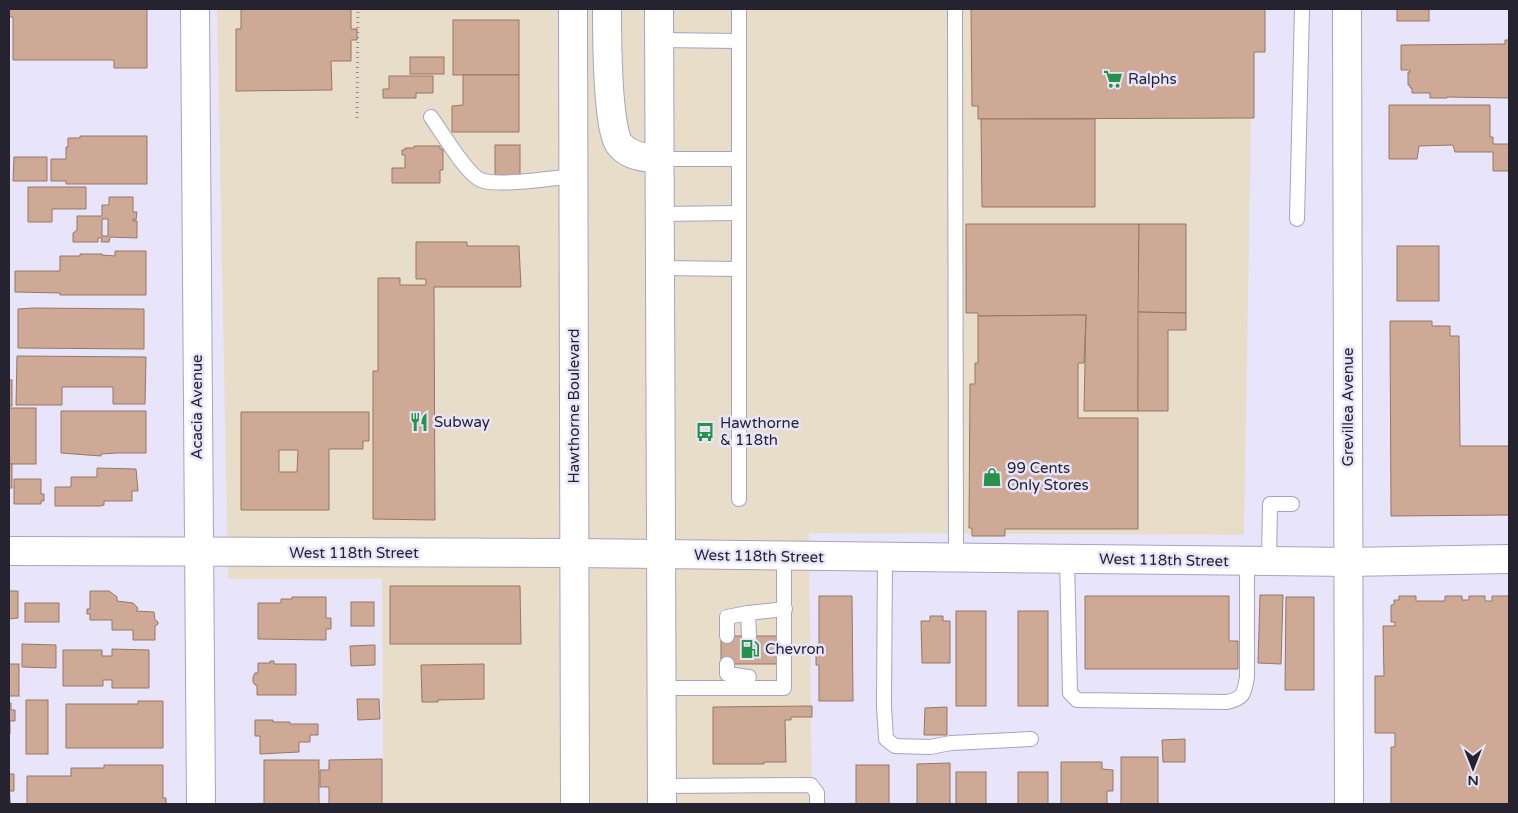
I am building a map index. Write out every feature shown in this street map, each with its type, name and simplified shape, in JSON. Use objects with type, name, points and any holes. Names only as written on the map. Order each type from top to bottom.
[{"type":"street","name":"Acacia Avenue","points":[[195,9],[201,804]]},
{"type":"street","name":"Hawthorne Boulevard","points":[[573,9],[575,804]]},
{"type":"street","points":[[607,9],[610,112],[619,145],[635,156],[659,159]]},
{"type":"street","points":[[659,9],[662,795]]},
{"type":"street","name":"Grevillea Avenue","points":[[1347,9],[1349,804]]},
{"type":"street","name":"West 118th Street","points":[[9,551],[575,553],[1348,562],[1509,559]]},
{"type":"lane","points":[[739,9],[739,499]]},
{"type":"lane","points":[[955,9],[956,558]]},
{"type":"lane","points":[[1297,219],[1302,9]]},
{"type":"lane","points":[[659,40],[739,41]]},
{"type":"lane","points":[[431,117],[467,169],[480,180],[496,182],[529,181],[573,176]]},
{"type":"lane","points":[[659,159],[739,159]]},
{"type":"lane","points":[[660,214],[739,213]]},
{"type":"lane","points":[[660,268],[739,268]]},
{"type":"lane","points":[[1067,559],[1070,693],[1077,700],[1227,702],[1239,699],[1244,693],[1258,561],[1270,504],[1292,504]]},
{"type":"lane","points":[[727,664],[727,674],[749,676],[784,688],[784,556]]},
{"type":"lane","points":[[885,557],[884,706],[886,739],[895,746],[930,747],[951,743],[1031,739]]},
{"type":"lane","points":[[727,636],[727,617],[785,609]]},
{"type":"lane","points":[[748,613],[749,636]]},
{"type":"lane","points":[[661,688],[749,676]]},
{"type":"lane","points":[[662,795],[811,785],[817,793],[817,804]]},
{"type":"path","points":[[357,118],[358,9]]},
{"type":"shaded area","points":[[217,9],[1253,9],[1244,535],[809,533],[812,804],[383,804],[382,579],[228,579]]},
{"type":"building","points":[[9,9],[147,9],[147,68],[114,68],[114,60],[13,60],[13,17],[9,17]]},
{"type":"building","points":[[241,9],[351,9],[351,29],[357,29],[357,40],[351,40],[351,61],[331,61],[332,90],[236,91],[236,29],[241,29]]},
{"type":"building","name":"Ralphs","points":[[971,9],[1265,9],[1265,52],[1254,52],[1254,118],[978,119],[978,106],[972,106]]},
{"type":"building","points":[[1397,9],[1429,9],[1429,21],[1397,21]]},
{"type":"building","points":[[453,20],[519,20],[519,75],[453,75]]},
{"type":"building","points":[[1505,40],[1509,40],[1509,98],[1430,98],[1430,93],[1412,93],[1412,88],[1408,85],[1408,72],[1410,70],[1401,70],[1401,45],[1505,44]]},
{"type":"building","points":[[410,57],[444,57],[444,74],[410,74]]},
{"type":"building","points":[[463,75],[519,75],[519,132],[452,132],[452,106],[463,105]]},
{"type":"building","points":[[389,76],[433,76],[433,93],[416,93],[416,98],[383,98],[383,89],[389,89]]},
{"type":"building","points":[[1389,105],[1490,105],[1490,137],[1493,137],[1493,144],[1509,144],[1509,171],[1493,171],[1493,152],[1455,152],[1453,145],[1419,146],[1417,159],[1389,159]]},
{"type":"building","points":[[981,119],[1095,119],[1095,207],[982,207]]},
{"type":"building","points":[[80,136],[147,136],[147,184],[66,184],[66,181],[51,181],[51,159],[66,159],[68,138],[80,138]]},
{"type":"building","points":[[495,145],[520,145],[520,176],[495,176]]},
{"type":"building","points":[[414,146],[440,146],[440,149],[443,149],[443,170],[440,170],[440,183],[392,183],[392,168],[405,168],[405,155],[402,155],[402,150],[414,148]]},
{"type":"building","points":[[14,157],[47,157],[47,181],[13,181]]},
{"type":"building","points":[[28,187],[86,187],[86,209],[52,209],[52,222],[28,222]]},
{"type":"building","points":[[109,197],[133,197],[133,212],[137,212],[136,220],[133,219],[133,221],[137,221],[137,238],[110,237],[109,242],[101,242],[102,238],[98,238],[98,242],[73,242],[73,233],[77,230],[77,216],[102,216],[102,205],[109,205]],"holes":[[[102,219],[108,219],[108,236],[102,236]]]},
{"type":"building","points":[[966,224],[1139,224],[1138,411],[1084,411],[1086,315],[978,316],[978,313],[966,313]]},
{"type":"building","points":[[1139,224],[1186,224],[1186,313],[1138,312]]},
{"type":"building","points":[[416,242],[467,242],[467,246],[519,246],[521,287],[434,287],[435,520],[373,519],[373,371],[378,371],[378,278],[400,278],[400,285],[426,285],[426,279],[416,279]]},
{"type":"building","points":[[1397,246],[1439,246],[1439,301],[1397,301]]},
{"type":"building","points":[[115,251],[146,251],[146,295],[60,295],[60,293],[15,292],[15,271],[60,271],[60,256],[102,254],[115,256]]},
{"type":"building","points":[[18,309],[144,309],[144,349],[18,348]]},
{"type":"building","points":[[1138,312],[1186,313],[1186,330],[1168,330],[1168,411],[1138,411]]},
{"type":"building","points":[[1086,315],[1084,363],[1078,363],[1078,418],[1138,418],[1138,529],[1005,529],[1005,536],[972,536],[972,528],[969,528],[970,384],[975,384],[975,363],[978,363],[978,316]]},
{"type":"building","points":[[1390,321],[1432,321],[1432,326],[1450,326],[1450,336],[1459,336],[1460,446],[1509,446],[1509,515],[1391,516]]},
{"type":"building","points":[[17,356],[146,357],[145,404],[113,404],[113,387],[62,387],[62,405],[16,405]]},
{"type":"building","points":[[9,380],[12,380],[12,406],[9,406]]},
{"type":"building","points":[[9,408],[36,408],[36,464],[9,464]]},
{"type":"building","points":[[61,411],[146,411],[146,453],[101,454],[101,456],[61,453]]},
{"type":"building","points":[[241,412],[369,412],[369,441],[363,441],[363,449],[329,449],[329,510],[241,510]],"holes":[[[279,450],[298,450],[297,472],[279,472]]]},
{"type":"building","points":[[9,464],[12,464],[12,488],[9,488]]},
{"type":"building","points":[[97,468],[136,469],[138,491],[132,491],[132,501],[104,501],[104,505],[100,506],[55,506],[55,487],[71,487],[71,477],[97,477]]},
{"type":"building","points":[[14,479],[41,479],[41,494],[44,494],[44,501],[41,501],[41,504],[14,504]]},
{"type":"building","points":[[390,586],[520,586],[521,644],[390,644]]},
{"type":"building","points":[[9,591],[18,591],[18,618],[9,619]]},
{"type":"building","points":[[90,591],[109,591],[117,597],[117,601],[133,603],[138,609],[136,611],[154,612],[155,620],[158,622],[155,626],[155,640],[133,640],[133,630],[112,630],[112,620],[90,620],[90,614],[87,614],[87,609],[90,609]]},
{"type":"building","points":[[1260,595],[1283,595],[1281,664],[1258,663]]},
{"type":"building","points":[[819,596],[852,596],[853,701],[819,701],[819,665],[816,665],[816,646],[819,646]]},
{"type":"building","points":[[1085,596],[1229,596],[1229,641],[1238,641],[1238,669],[1085,669]]},
{"type":"building","points":[[1399,596],[1416,596],[1416,601],[1445,601],[1445,596],[1462,596],[1462,600],[1469,600],[1469,596],[1485,596],[1485,601],[1492,601],[1492,596],[1509,596],[1509,804],[1391,804],[1391,747],[1395,747],[1395,733],[1375,733],[1375,676],[1384,676],[1383,626],[1395,626],[1395,622],[1391,622],[1391,605],[1394,605],[1394,600],[1399,600]]},
{"type":"building","points":[[292,597],[326,597],[326,618],[331,618],[331,629],[326,629],[326,640],[258,639],[258,603],[281,603],[281,599],[292,599]]},
{"type":"building","points":[[1286,597],[1314,597],[1314,690],[1285,690]]},
{"type":"building","points":[[351,602],[374,602],[374,626],[351,626]]},
{"type":"building","points":[[25,603],[59,603],[59,622],[25,622]]},
{"type":"building","points":[[956,611],[986,611],[986,706],[956,706]]},
{"type":"building","points":[[1018,611],[1048,611],[1048,706],[1018,706]]},
{"type":"building","points":[[930,616],[943,616],[943,621],[950,621],[950,663],[922,663],[921,621],[930,621]]},
{"type":"building","points":[[721,636],[777,636],[777,664],[721,664]]},
{"type":"building","points":[[22,644],[56,645],[56,668],[22,667]]},
{"type":"building","points":[[375,645],[375,665],[351,666],[350,646]]},
{"type":"building","points":[[112,649],[149,650],[149,688],[112,688],[112,680],[103,680],[103,686],[63,686],[63,650],[102,650],[102,656],[112,656]]},
{"type":"building","points":[[270,661],[274,661],[274,664],[296,664],[296,695],[257,695],[257,685],[253,682],[253,677],[255,673],[258,673],[258,663],[270,663]]},
{"type":"building","points":[[9,664],[19,664],[19,696],[9,696]]},
{"type":"building","points":[[484,664],[484,699],[422,702],[421,665]]},
{"type":"building","points":[[357,699],[379,699],[380,719],[358,720]]},
{"type":"building","points":[[26,700],[48,700],[48,754],[26,754]]},
{"type":"building","points":[[138,701],[163,701],[163,748],[66,748],[66,704],[138,704]]},
{"type":"building","points":[[9,703],[11,703],[11,710],[15,710],[15,721],[10,721],[10,734],[9,734]]},
{"type":"building","points":[[812,706],[812,717],[791,717],[791,720],[785,720],[786,762],[713,764],[713,707]]},
{"type":"building","points":[[947,707],[947,735],[924,735],[925,708]]},
{"type":"building","points":[[255,720],[273,720],[273,722],[290,722],[290,724],[318,724],[318,735],[310,735],[310,742],[299,742],[299,752],[260,754],[260,736],[255,736]]},
{"type":"building","points":[[1185,739],[1185,762],[1163,762],[1162,740]]},
{"type":"building","points":[[1121,757],[1158,757],[1158,804],[1121,804]]},
{"type":"building","points":[[382,759],[382,804],[329,804],[329,787],[320,787],[320,770],[329,770],[329,760]]},
{"type":"building","points":[[264,760],[319,760],[319,804],[264,804]]},
{"type":"building","points":[[1061,762],[1102,762],[1102,769],[1113,770],[1113,791],[1107,791],[1107,804],[1061,804]]},
{"type":"building","points":[[950,763],[950,804],[917,804],[917,764]]},
{"type":"building","points":[[104,765],[163,765],[163,798],[166,798],[166,804],[27,804],[27,776],[71,776],[71,768],[104,768]]},
{"type":"building","points":[[856,765],[889,765],[889,804],[856,804]]},
{"type":"building","points":[[956,772],[986,772],[986,804],[956,804]]},
{"type":"building","points":[[1018,772],[1048,772],[1048,804],[1018,804]]},
{"type":"building","points":[[9,774],[14,774],[14,791],[10,791]]},
{"type":"place","name":"Ralphs","points":[[1113,79]]},
{"type":"place","name":"Subway","points":[[419,422]]},
{"type":"place","name":"Hawthorne & 118th","points":[[705,432]]},
{"type":"place","name":"99 Cents Only Stores","points":[[992,477]]},
{"type":"place","name":"Chevron","points":[[750,649]]}]
